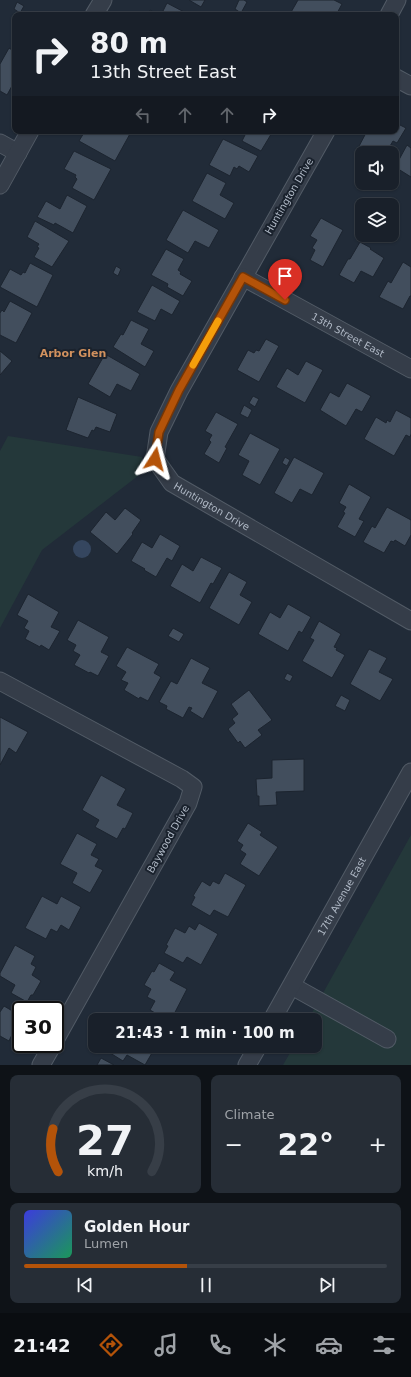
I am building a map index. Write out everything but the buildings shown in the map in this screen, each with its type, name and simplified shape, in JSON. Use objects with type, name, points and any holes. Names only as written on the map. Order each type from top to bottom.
[{"type":"street","points":[[96,12],[103,0]]},
{"type":"street","points":[[391,12],[397,0]]},
{"type":"street","points":[[399,80],[411,86]]},
{"type":"street","points":[[0,185],[28,134]]},
{"type":"street","name":"Huntington Drive","points":[[324,134],[179,390],[159,432],[155,459],[172,483],[411,621]]},
{"type":"street","points":[[0,143],[18,152]]},
{"type":"street","name":"13th Street East","points":[[243,277],[411,369]]},
{"type":"street","name":"Baywood Drive","points":[[0,681],[182,778],[193,787],[188,803],[64,1024]]},
{"type":"street","name":"17th Avenue East","points":[[276,1013],[411,772]]},
{"type":"street","points":[[292,986],[387,1039]]},
{"type":"street","points":[[41,1065],[48,1053]]},
{"type":"street","points":[[247,1065],[254,1053]]},
{"type":"green space","points":[[8,436],[142,457],[143,472],[42,550],[0,628],[0,451]]},
{"type":"green space","points":[[411,835],[411,1065],[283,1065],[290,1053],[322,1053],[322,1013],[312,1013]]},
{"type":"water","points":[[82,540],[88,543],[91,549],[88,555],[82,558],[76,555],[73,549],[76,543]]},
{"type":"slow traffic","points":[[193,365],[218,321]]},
{"type":"district","name":"Arbor Glen","points":[[73,353]]},
{"type":"route","points":[[155,459],[159,432],[179,390],[243,277],[285,300]]}]
